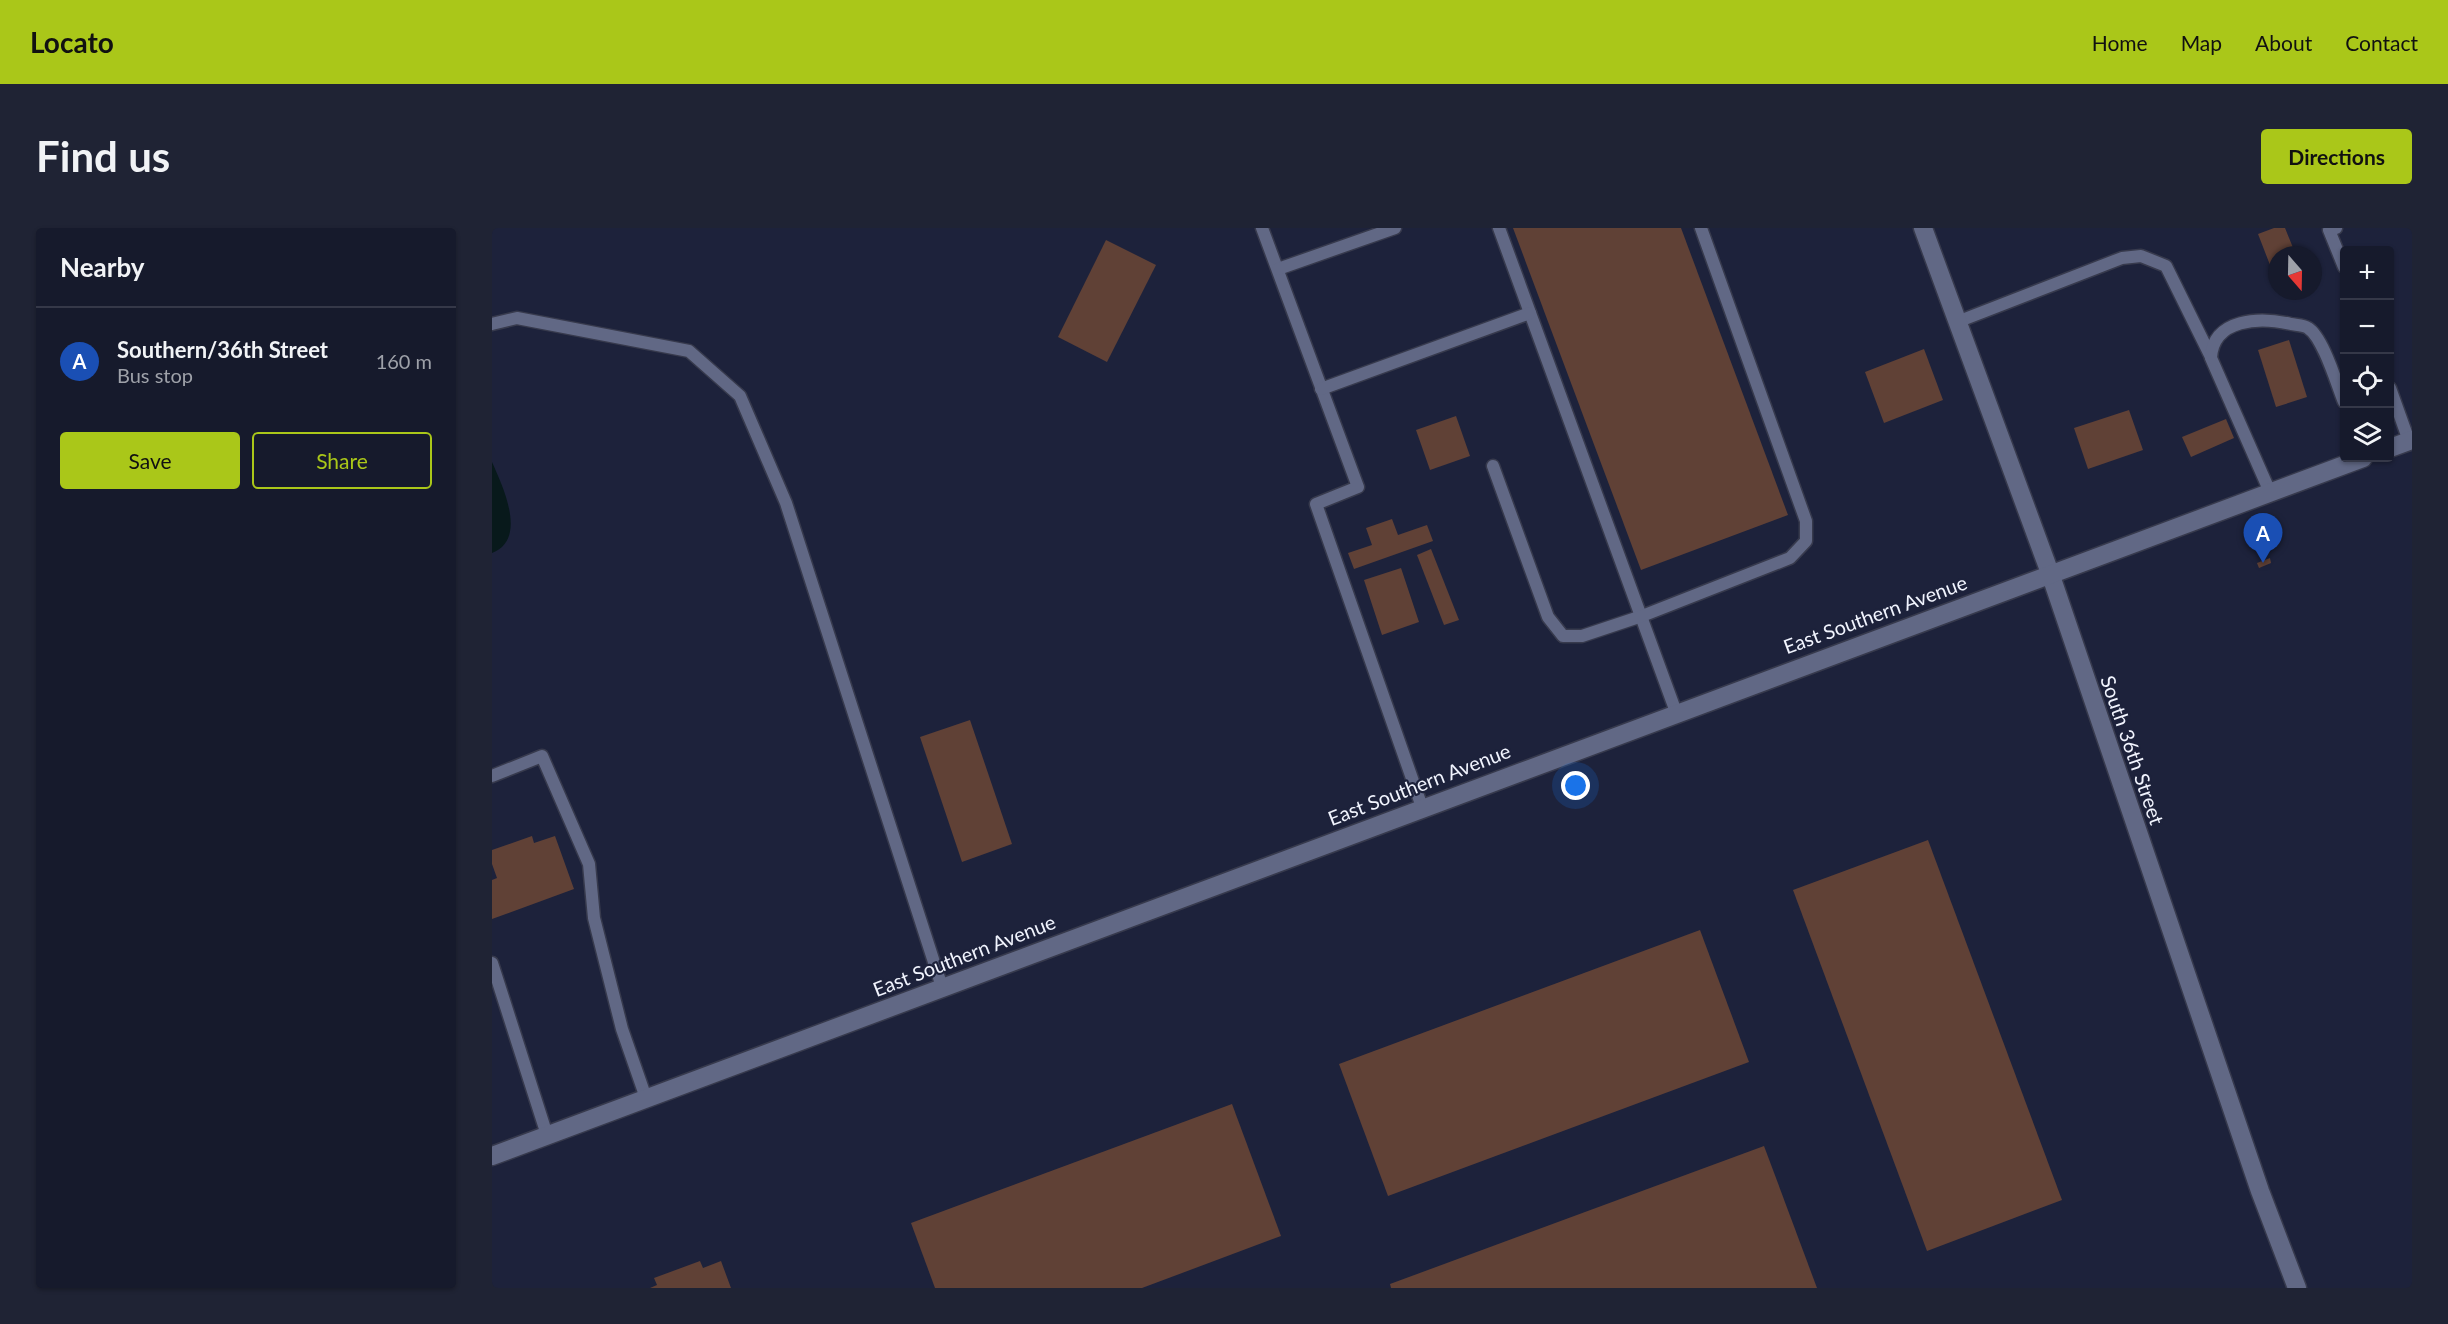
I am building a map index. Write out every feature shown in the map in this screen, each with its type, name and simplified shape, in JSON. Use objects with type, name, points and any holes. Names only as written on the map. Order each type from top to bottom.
[{"type":"main road","name":"South 36th Street","points":[[1923,228],[2050,573],[2260,1191],[2297,1288]]},
{"type":"main road","points":[[2394,446],[2410,440]]},
{"type":"main road","name":"East Southern Avenue","points":[[492,1155],[2352,462]]},
{"type":"lane","points":[[1262,228],[1358,488],[1316,504],[1422,807]]},
{"type":"lane","points":[[1278,269],[1395,228]]},
{"type":"lane","points":[[1499,228],[1676,712]]},
{"type":"lane","points":[[1493,466],[1548,617],[1563,636],[1582,636],[1642,616],[1790,558],[1806,540],[1806,521],[1701,228]]},
{"type":"lane","points":[[2331,229],[2340,255]]},
{"type":"lane","points":[[1958,322],[2122,258],[2141,256],[2166,266],[2211,358],[2270,492]]},
{"type":"lane","points":[[1322,389],[1530,313]]},
{"type":"lane","points":[[492,324],[517,318],[689,351],[740,396],[786,503],[942,987]]},
{"type":"lane","points":[[2211,358],[2212,344],[2224,331],[2243,322],[2271,320],[2308,327],[2317,336],[2340,392]]},
{"type":"lane","points":[[2394,398],[2410,440]]},
{"type":"lane","points":[[492,776],[542,756],[589,864],[594,918],[622,1029],[646,1098]]},
{"type":"lane","points":[[492,963],[547,1135]]},
{"type":"shaded area","points":[[492,462],[506,498],[511,525],[509,536],[503,546],[492,553]]},
{"type":"building","points":[[1513,228],[1681,228],[1788,515],[1641,570]]},
{"type":"building","points":[[2274,228],[2285,228],[2292,246],[2268,246],[2268,260],[2258,234]]},
{"type":"building","points":[[1106,240],[1156,265],[1107,362],[1058,337]]},
{"type":"building","points":[[2289,340],[2307,397],[2276,407],[2258,350]]},
{"type":"building","points":[[1924,349],[1943,400],[1884,423],[1865,372]]},
{"type":"building","points":[[2129,410],[2143,450],[2088,469],[2074,428]]},
{"type":"building","points":[[1456,416],[1470,456],[1430,470],[1416,430]]},
{"type":"building","points":[[2226,419],[2234,438],[2191,457],[2182,437]]},
{"type":"building","points":[[1392,519],[1398,535],[1427,525],[1433,541],[1354,569],[1348,553],[1372,545],[1366,528]]},
{"type":"building","points":[[1431,549],[1459,620],[1444,625],[1417,555]]},
{"type":"building","points":[[2270,558],[2271,563],[2259,568],[2257,563]]},
{"type":"building","points":[[1401,568],[1419,622],[1382,635],[1364,580]]},
{"type":"building","points":[[970,720],[1012,844],[962,862],[920,737]]},
{"type":"building","points":[[532,836],[534,843],[555,836],[574,889],[492,919],[492,880],[497,878],[492,864],[492,850]]},
{"type":"building","points":[[1928,840],[2062,1200],[1927,1251],[1793,890]]},
{"type":"building","points":[[1700,930],[1749,1062],[1388,1196],[1339,1064]]},
{"type":"building","points":[[1232,1104],[1281,1236],[1142,1288],[935,1288],[911,1223]]},
{"type":"building","points":[[1764,1146],[1817,1288],[1391,1288],[1390,1284]]},
{"type":"building","points":[[700,1261],[703,1268],[721,1261],[731,1288],[650,1288],[657,1285],[654,1278]]},
{"type":"place","name":"Southern/36th Street","points":[[2263,563]]}]
